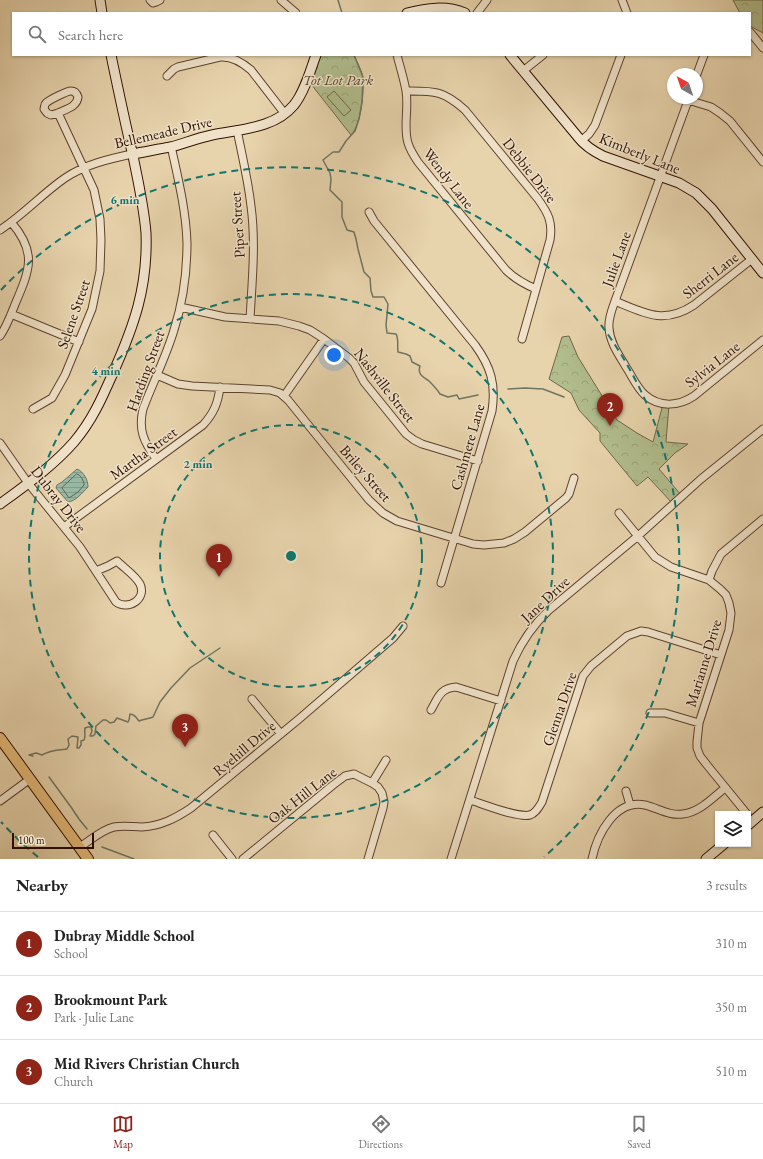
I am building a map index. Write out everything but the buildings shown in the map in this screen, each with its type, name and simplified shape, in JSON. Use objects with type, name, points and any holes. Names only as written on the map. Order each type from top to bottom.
[{"type":"main road","points":[[0,738],[88,859]]},
{"type":"street","points":[[100,0],[102,12]]},
{"type":"street","points":[[150,0],[156,2],[160,0]]},
{"type":"street","points":[[281,0],[295,12]]},
{"type":"street","points":[[478,12],[487,0]]},
{"type":"street","points":[[622,0],[627,12]]},
{"type":"street","points":[[413,12],[435,8],[455,9],[462,12]]},
{"type":"street","points":[[751,33],[763,48]]},
{"type":"street","points":[[0,504],[60,457],[75,441],[90,421],[101,401],[132,326],[138,307],[146,254],[144,212],[111,56]]},
{"type":"street","points":[[167,76],[178,67],[212,59],[226,56],[242,59],[285,114]]},
{"type":"street","name":"Bellemeade Drive","points":[[0,230],[63,180],[83,168],[106,159],[172,146],[212,135],[268,123],[285,114],[294,105],[300,94],[316,56]]},
{"type":"street","name":"Wendy Lane","points":[[397,56],[406,91],[406,133],[407,142],[411,152],[506,270],[514,277],[536,289]]},
{"type":"street","name":"Kimberly Lane","points":[[511,56],[581,141],[594,152],[688,187],[704,200],[763,273]]},
{"type":"street","points":[[523,71],[542,56]]},
{"type":"street","points":[[581,141],[589,134],[595,125],[621,56]]},
{"type":"street","points":[[699,68],[704,56]]},
{"type":"street","name":"Debbie Drive","points":[[406,91],[438,92],[456,101],[465,110],[547,212],[552,230],[522,339]]},
{"type":"street","points":[[67,92],[75,92],[78,97],[78,101],[74,105],[58,113],[51,115],[47,114],[44,109],[45,104],[67,92]]},
{"type":"street","name":"Julie Lane","points":[[674,404],[660,403],[652,400],[639,388],[613,345],[609,326],[614,301],[687,104]]},
{"type":"street","points":[[701,104],[720,113],[730,121],[763,162]]},
{"type":"street","name":"Selene Street","points":[[33,409],[48,401],[55,395],[65,375],[88,320],[95,298],[100,271],[100,219],[94,190],[58,113]]},
{"type":"street","name":"Piper Street","points":[[237,130],[252,206],[254,240],[250,319]]},
{"type":"street","name":"Harding Street","points":[[156,459],[147,447],[143,438],[141,424],[143,409],[175,328],[184,284],[187,242],[182,200],[172,146]]},
{"type":"street","name":"Cashmere Lane","points":[[369,212],[374,221],[484,357],[490,370],[493,382],[494,398],[492,411],[441,583]]},
{"type":"street","points":[[1,334],[24,283],[29,266],[27,247],[20,233],[11,222]]},
{"type":"street","name":"Sherri Lane","points":[[614,301],[651,315],[672,315],[686,311],[752,259]]},
{"type":"street","name":"Nashville Street","points":[[180,307],[225,317],[289,323],[310,330],[350,358],[364,382],[403,430],[414,440],[422,444],[478,461]]},
{"type":"street","points":[[11,314],[79,342]]},
{"type":"street","points":[[284,396],[324,339]]},
{"type":"street","name":"Sylvia Lane","points":[[674,404],[683,402],[694,396],[763,340]]},
{"type":"street","name":"Briley Street","points":[[157,375],[178,384],[270,390],[284,396],[306,421],[369,500],[383,513],[396,521],[473,544],[495,545],[504,543],[525,532],[566,498],[569,494],[574,478]]},
{"type":"street","name":"Martha Street","points":[[64,527],[203,425],[211,416],[218,398],[220,387]]},
{"type":"street","name":"Jane Drive","points":[[451,859],[513,662],[529,631],[539,619],[638,536],[701,479],[763,429]]},
{"type":"street","name":"Dubray Drive","points":[[0,444],[28,483],[72,536],[116,602],[120,605],[129,606],[138,600],[141,594],[140,584],[117,561],[96,570]]},
{"type":"street","name":"Marianne Drive","points":[[619,513],[655,557],[677,570],[709,580],[726,595],[732,613],[729,630],[699,723],[697,748],[700,756],[707,766],[743,811]]},
{"type":"street","points":[[709,580],[721,554],[763,519]]},
{"type":"street","name":"Ryehill Drive","points":[[80,847],[106,830],[115,827],[151,826],[174,819],[191,808],[281,734],[393,638],[403,626]]},
{"type":"street","name":"Glenna Drive","points":[[470,800],[523,816],[531,814],[538,809],[542,802],[583,676],[591,666],[627,636],[641,631],[648,632],[721,655]]},
{"type":"street","points":[[431,710],[444,690],[456,687],[500,701]]},
{"type":"street","points":[[252,699],[281,734]]},
{"type":"street","points":[[650,713],[665,713],[699,723]]},
{"type":"street","points":[[372,783],[386,760]]},
{"type":"street","name":"Oak Hill Lane","points":[[243,859],[345,776],[354,774],[378,787],[382,792],[384,802],[368,859]]},
{"type":"street","points":[[0,801],[30,779]]},
{"type":"street","points":[[592,859],[594,848],[604,827],[624,807],[636,804],[646,805],[666,813],[682,815],[694,812],[725,788]]},
{"type":"street","points":[[626,791],[630,805]]},
{"type":"street","points":[[751,818],[763,812]]},
{"type":"street","points":[[213,835],[232,859]]},
{"type":"street","points":[[706,859],[720,847]]},
{"type":"green space","points":[[733,0],[763,0],[763,33],[751,27],[751,12],[739,12]]},
{"type":"green space","name":"Tot Lot Park","points":[[316,56],[354,56],[362,72],[363,92],[359,117],[351,135],[307,79]]},
{"type":"green space","points":[[334,91],[351,110],[344,116],[327,97]]},
{"type":"green space","points":[[569,336],[578,357],[617,420],[653,442],[663,404],[669,405],[666,442],[688,444],[675,453],[659,469],[682,496],[673,504],[648,477],[637,486],[600,441],[600,433],[579,410],[571,393],[549,379],[562,337]]},
{"type":"water","points":[[77,469],[85,476],[88,487],[76,498],[68,502],[56,488],[57,485]]},
{"type":"waterway","points":[[338,0],[342,12]]},
{"type":"waterway","points":[[354,56],[363,77],[362,102],[359,119],[355,131],[339,152],[333,152],[323,160],[330,173],[330,190],[342,202],[342,217],[347,230],[354,232],[364,272],[370,278],[373,297],[384,297],[388,304],[386,325],[387,333],[396,334],[398,340],[398,352],[410,356],[412,362],[420,366],[420,374],[440,394],[448,397],[457,395],[459,399],[478,395]]},
{"type":"waterway","points":[[508,389],[543,389],[564,397]]},
{"type":"waterway","points":[[29,755],[36,753],[42,755],[51,751],[67,749],[69,745],[68,739],[72,736],[78,737],[77,748],[79,748],[81,741],[85,738],[85,728],[91,727],[92,731],[90,736],[93,736],[95,734],[96,726],[103,720],[110,723],[114,722],[117,718],[128,722],[130,714],[134,715],[139,721],[153,717],[160,702],[190,668],[220,648]]},
{"type":"waterway","points":[[29,755],[33,756]]},
{"type":"waterway","points":[[49,777],[87,829]]},
{"type":"waterway","points":[[102,847],[134,859]]},
{"type":"place","name":"Brookmount Park","points":[[610,426]]},
{"type":"place","name":"Dubray Middle School","points":[[219,577]]},
{"type":"place","name":"Mid Rivers Christian Church","points":[[185,747]]}]
